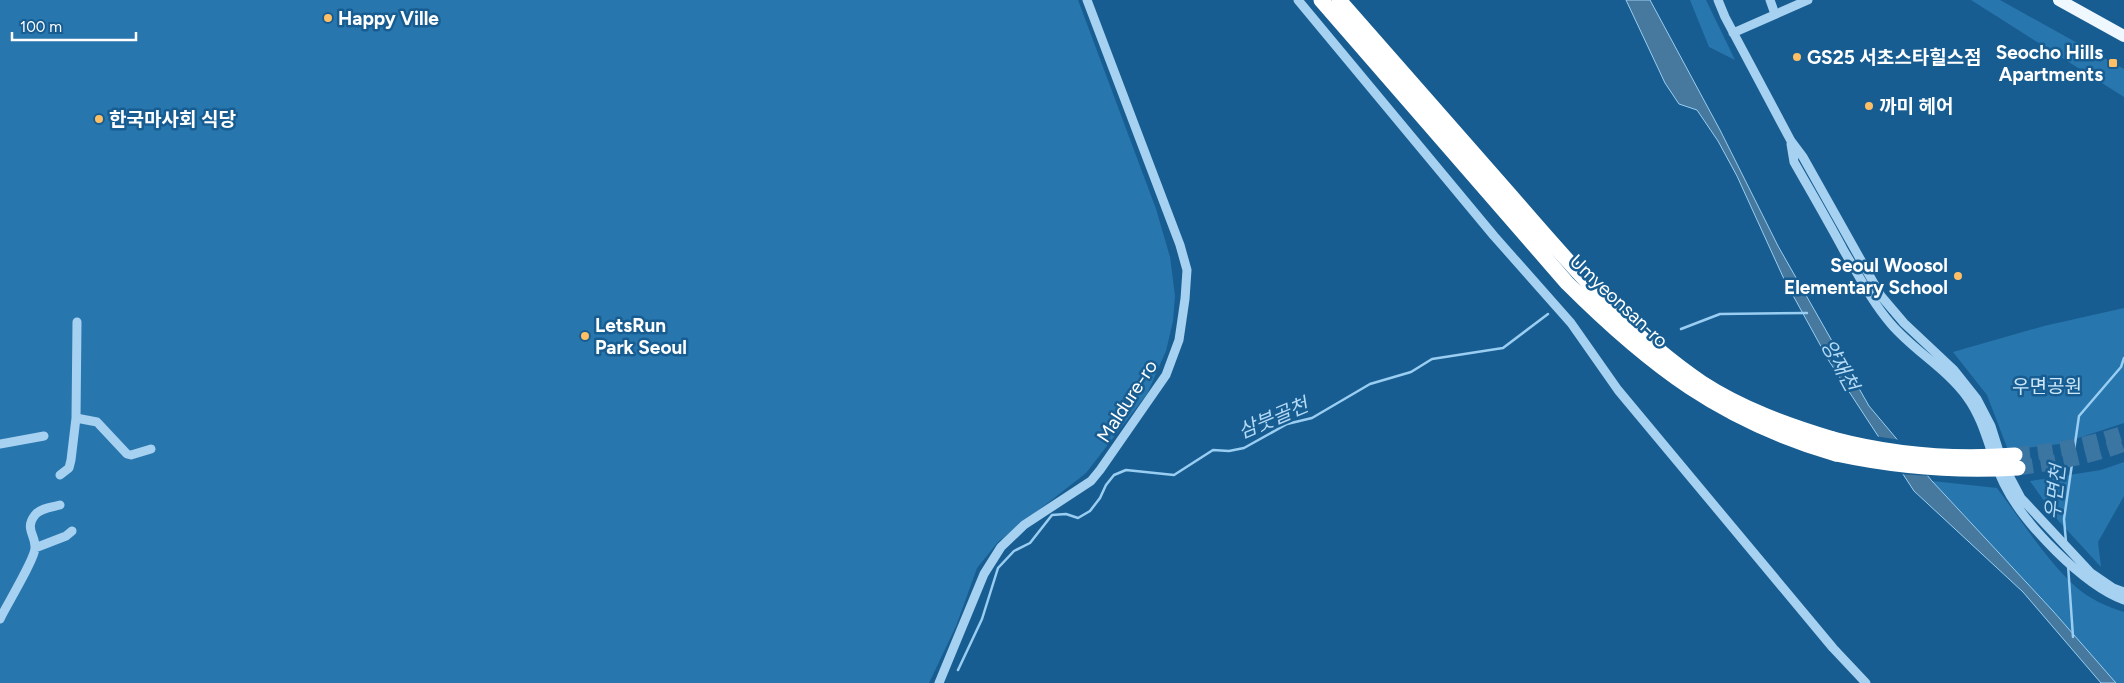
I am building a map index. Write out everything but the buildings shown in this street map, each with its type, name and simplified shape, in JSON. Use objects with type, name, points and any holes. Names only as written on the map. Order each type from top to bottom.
[{"type":"highway","name":"Umyeonsan-ro","points":[[1320,0],[1567,283],[1611,328],[1664,370],[1731,414],[1795,441],[1835,447]]},
{"type":"highway","name":"Umyeonsan-ro","points":[[1339,0],[1577,272],[1623,320],[1703,383],[1738,404],[1868,461],[1927,469],[1984,470],[2016,462]]},
{"type":"main road","points":[[2058,0],[2124,36]]},
{"type":"street","name":"Maldure-ro","points":[[939,683],[984,574],[1001,547],[1024,525],[1091,481],[1166,374],[1179,340],[1187,270],[1087,0]]},
{"type":"street","points":[[1298,0],[1494,236],[1571,323],[1618,390],[1833,648],[1866,683]]},
{"type":"street","points":[[1718,0],[1733,33],[1790,141],[1803,157],[1881,296],[1904,323],[1954,370],[1977,399],[1991,426],[2003,464],[2016,490],[2028,507],[2106,593],[2124,600]]},
{"type":"street","points":[[1770,0],[1775,14]]},
{"type":"street","points":[[1733,33],[1808,0]]},
{"type":"street","points":[[1790,141],[1794,162],[1877,305],[1898,331],[1950,377],[1968,399],[1981,424],[2004,483],[2021,511],[2050,543],[2090,577],[2124,592]]},
{"type":"street","points":[[60,474],[68,468],[71,460],[76,418],[77,322]]},
{"type":"street","points":[[76,418],[97,422],[127,454],[131,455],[151,449]]},
{"type":"street","points":[[0,444],[44,436]]},
{"type":"street","points":[[0,619],[32,559],[35,548],[30,530],[33,517],[37,512],[60,504]]},
{"type":"street","points":[[35,548],[66,536],[72,530]]},
{"type":"green space","name":"LetsRun Park Seoul","points":[[0,0],[1078,0],[1156,209],[1170,257],[1175,296],[1173,321],[1166,351],[1147,394],[1086,473],[998,542],[977,568],[956,626],[929,683],[0,683]]},
{"type":"green space","points":[[1690,0],[1706,0],[1735,60],[1709,47]]},
{"type":"green space","points":[[1971,0],[2000,0],[2124,69],[2124,97]]},
{"type":"green space","name":"우면공원","points":[[2124,308],[2124,423],[2060,444],[2008,450],[1987,395],[1953,352],[2044,326]]},
{"type":"green space","points":[[2124,462],[2124,496],[2098,542],[2101,567],[2056,518],[2030,481],[2101,470]]},
{"type":"green space","points":[[1932,481],[1997,488],[2044,552],[2076,587],[2093,599],[2124,612],[2124,683],[2115,683],[2053,611]]},
{"type":"water","name":"양재천","points":[[1626,0],[1650,0],[1720,130],[1778,246],[1869,406],[1932,481],[2053,611],[2116,683],[2101,683],[2023,592],[1914,491],[1829,361],[1784,279],[1737,176],[1718,141],[1697,110],[1679,104],[1665,83]]},
{"type":"pier","points":[[1874,436],[1901,440],[1931,476],[1899,474]]},
{"type":"waterway","name":"삼붓골천","points":[[1681,329],[1720,314],[1807,313]]},
{"type":"waterway","name":"삼붓골천","points":[[958,670],[982,619],[998,568],[1014,551],[1030,543],[1052,515],[1066,514],[1078,518],[1090,511],[1114,475],[1126,470],[1174,475],[1213,450],[1229,451],[1244,448],[1287,424],[1312,418],[1370,384],[1411,372],[1432,359],[1503,348],[1548,314]]},
{"type":"waterway","name":"우면천","points":[[2066,542],[2064,519],[2079,416],[2121,367],[2124,358]]},
{"type":"waterway","name":"우면천","points":[[2068,565],[2073,637]]},
{"type":"tunnel","points":[[2015,455],[2070,447],[2124,433]]},
{"type":"tunnel","points":[[2018,468],[2072,459],[2124,444]]},
{"type":"place","name":"Happy Ville","points":[[328,18]]},
{"type":"place","name":"GS25 서초스타힐스점","points":[[1797,57]]},
{"type":"place","name":"Seocho Hills Apartments","points":[[2113,63]]},
{"type":"place","name":"까미 헤어","points":[[1869,106]]},
{"type":"place","name":"한국마사회 식당","points":[[99,119]]},
{"type":"place","name":"Seoul Woosol Elementary School","points":[[1958,276]]},
{"type":"place","name":"LetsRun Park Seoul","points":[[585,336]]}]
